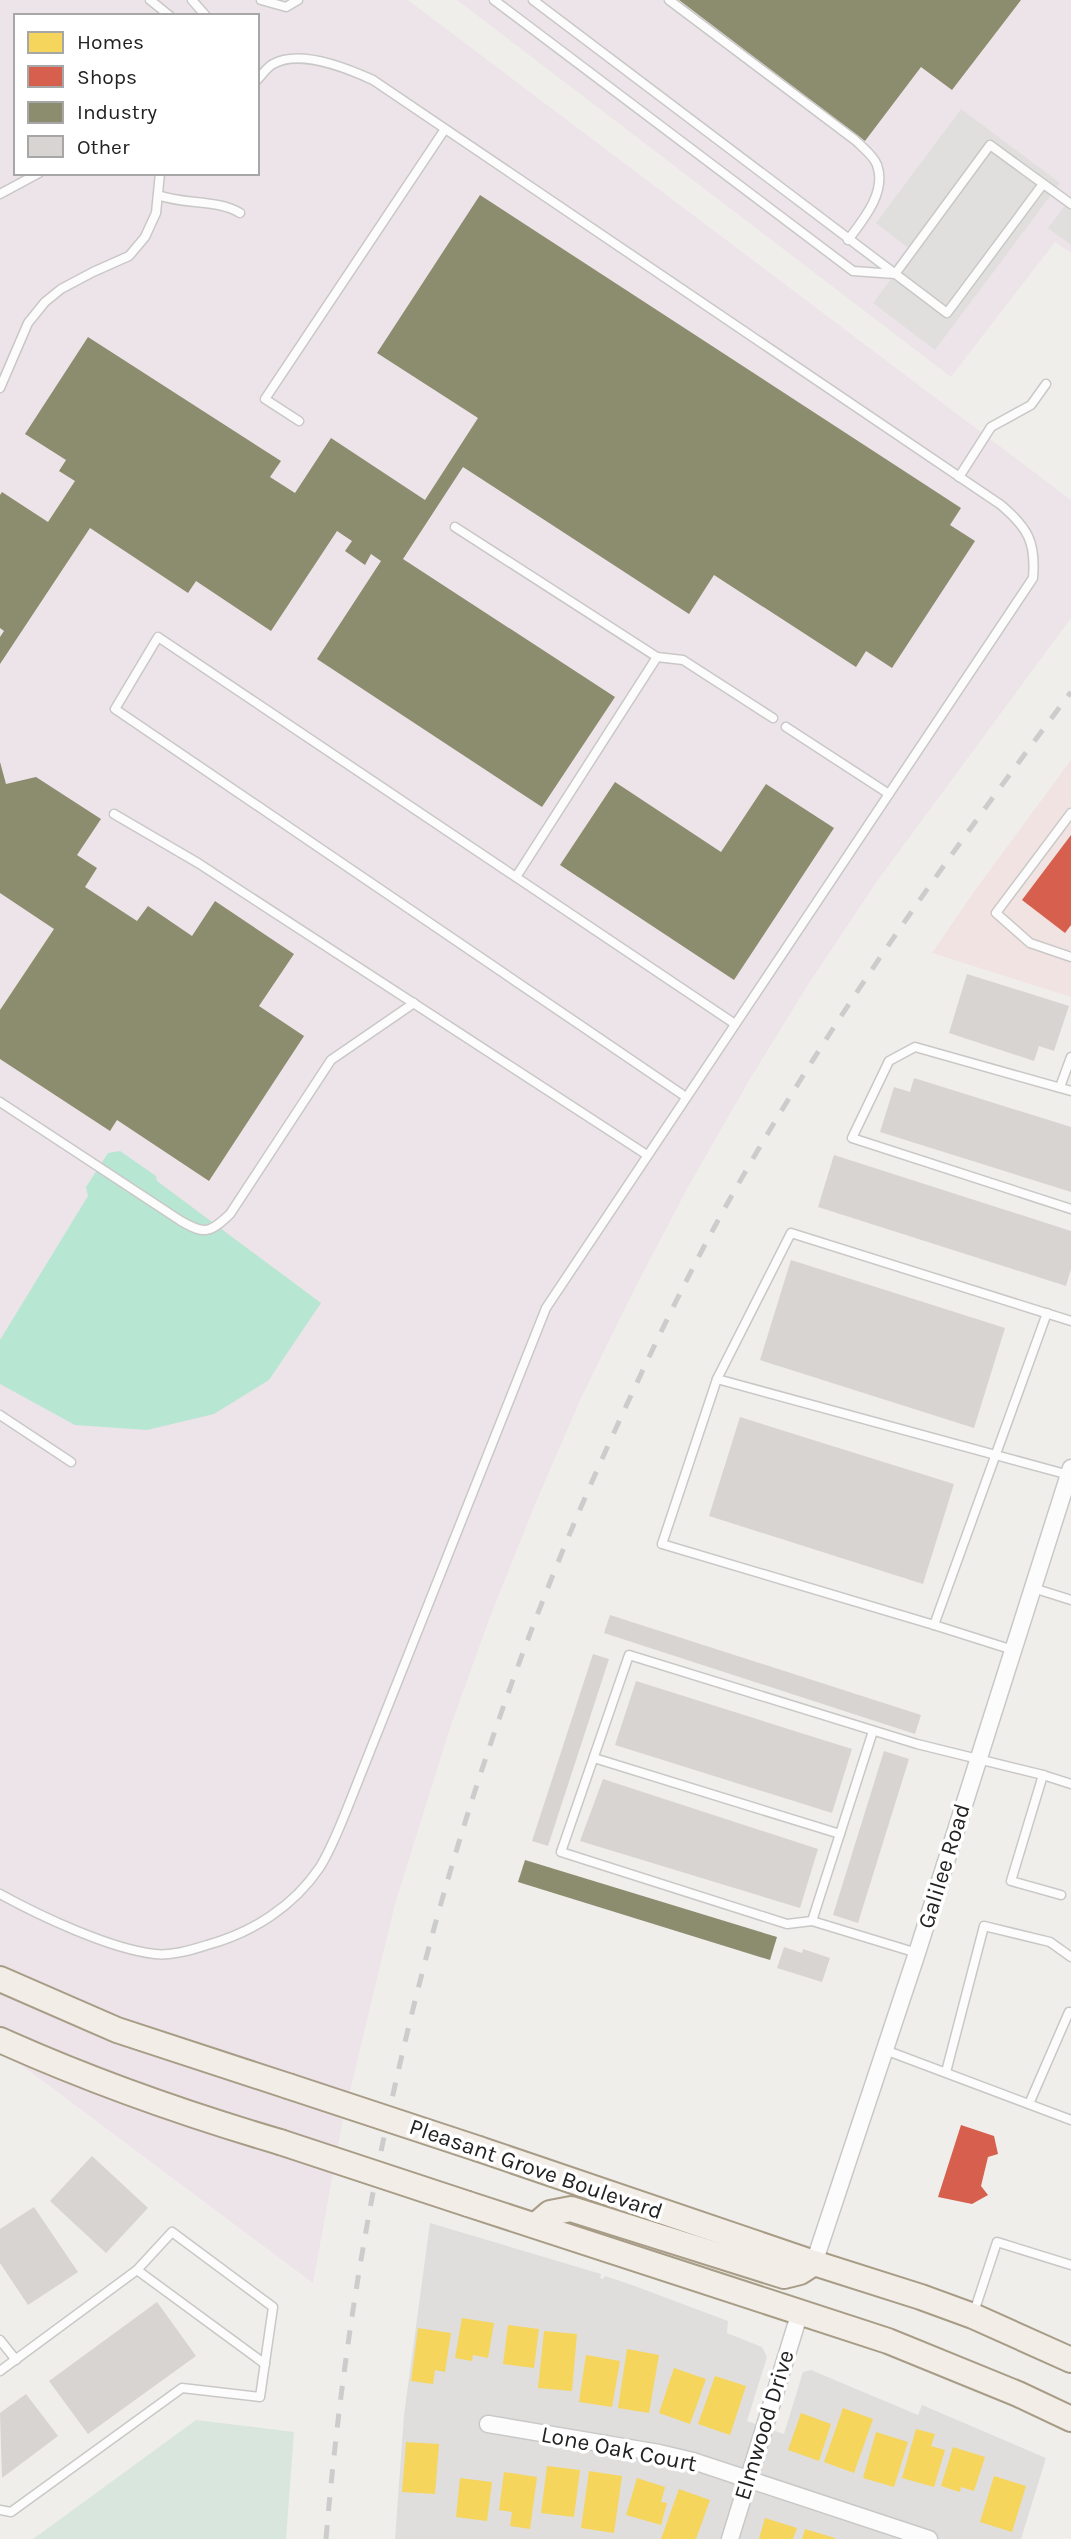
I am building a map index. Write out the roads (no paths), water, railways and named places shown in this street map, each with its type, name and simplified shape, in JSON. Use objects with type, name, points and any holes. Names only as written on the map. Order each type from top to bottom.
[{"type":"main road","name":"Pleasant Grove Boulevard","points":[[0,1979],[117,2029],[973,2316],[1071,2360]]},
{"type":"main road","points":[[0,2040],[107,2085],[214,2122],[888,2341],[955,2367],[1071,2419]]},
{"type":"main road","points":[[536,2225],[550,2213],[570,2210],[784,2276],[800,2272],[814,2263]]},
{"type":"street","name":"Galilee Road","points":[[814,2263],[917,1953],[1070,1471]]},
{"type":"street","name":"Elmwood Drive","points":[[730,2539],[800,2312]]},
{"type":"street","name":"Lone Oak Court","points":[[488,2424],[693,2461],[929,2539]]},
{"type":"lane","points":[[150,0],[168,14]]},
{"type":"lane","points":[[192,0],[204,14]]},
{"type":"lane","points":[[261,0],[286,7],[298,0]]},
{"type":"lane","points":[[494,0],[853,271],[895,274]]},
{"type":"lane","points":[[533,0],[947,313],[1043,184]]},
{"type":"lane","points":[[669,0],[855,140],[877,164],[880,182],[871,208],[848,240]]},
{"type":"lane","points":[[0,1894],[64,1925],[121,1946],[156,1954],[189,1951],[244,1931],[272,1916],[298,1894],[333,1843],[546,1308],[1033,578],[1035,557],[1021,522],[960,477],[373,80],[327,63],[295,58],[272,64],[259,78]]},
{"type":"lane","points":[[299,421],[265,399],[445,129]]},
{"type":"lane","points":[[895,274],[989,145],[1071,204]]},
{"type":"lane","points":[[0,194],[34,175]]},
{"type":"lane","points":[[0,388],[27,323],[45,302],[61,289],[129,256],[145,237],[156,213],[160,175]]},
{"type":"lane","points":[[158,195],[172,200],[231,208],[240,213]]},
{"type":"lane","points":[[960,477],[991,427],[1031,405],[1046,384]]},
{"type":"lane","points":[[455,527],[657,657],[683,660],[773,718]]},
{"type":"lane","points":[[686,1097],[115,709],[159,637],[735,1024]]},
{"type":"lane","points":[[516,877],[657,657]]},
{"type":"lane","points":[[786,727],[889,794]]},
{"type":"lane","points":[[1071,813],[996,914],[1030,943],[1071,957]]},
{"type":"lane","points":[[114,814],[198,863],[647,1155]]},
{"type":"lane","points":[[0,1102],[180,1221],[197,1231],[207,1231],[230,1214],[331,1060],[414,1003]]},
{"type":"lane","points":[[1071,1091],[915,1046],[889,1061],[852,1138],[1071,1209]]},
{"type":"lane","points":[[1060,1087],[1071,1057]]},
{"type":"lane","points":[[1013,1650],[662,1544],[717,1379],[791,1233],[1071,1321]]},
{"type":"lane","points":[[934,1625],[1047,1313]]},
{"type":"lane","points":[[717,1379],[997,1455],[1070,1471]]},
{"type":"lane","points":[[0,1415],[71,1462]]},
{"type":"lane","points":[[1033,1588],[1071,1600]]},
{"type":"lane","points":[[917,1953],[813,1921],[787,1924],[561,1852],[629,1655],[916,1744],[1071,1784]]},
{"type":"lane","points":[[813,1921],[873,1731]]},
{"type":"lane","points":[[594,1758],[840,1834]]},
{"type":"lane","points":[[1043,1775],[1011,1881],[1061,1895]]},
{"type":"lane","points":[[946,2072],[984,1926],[1050,1942],[1071,1957]]},
{"type":"lane","points":[[1029,2104],[1071,2012]]},
{"type":"lane","points":[[885,2050],[1071,2120]]},
{"type":"lane","points":[[0,2371],[137,2270],[172,2232],[273,2307],[260,2397],[182,2388],[11,2512],[0,2510]]},
{"type":"lane","points":[[973,2316],[997,2242],[1071,2264]]},
{"type":"lane","points":[[137,2270],[265,2364]]},
{"type":"lane","points":[[0,2340],[16,2360]]},
{"type":"railway","points":[[326,2539],[341,2393],[363,2248],[391,2105],[425,1964],[465,1824],[511,1686],[563,1549],[674,1305],[769,1131],[893,939],[1071,692]]}]
